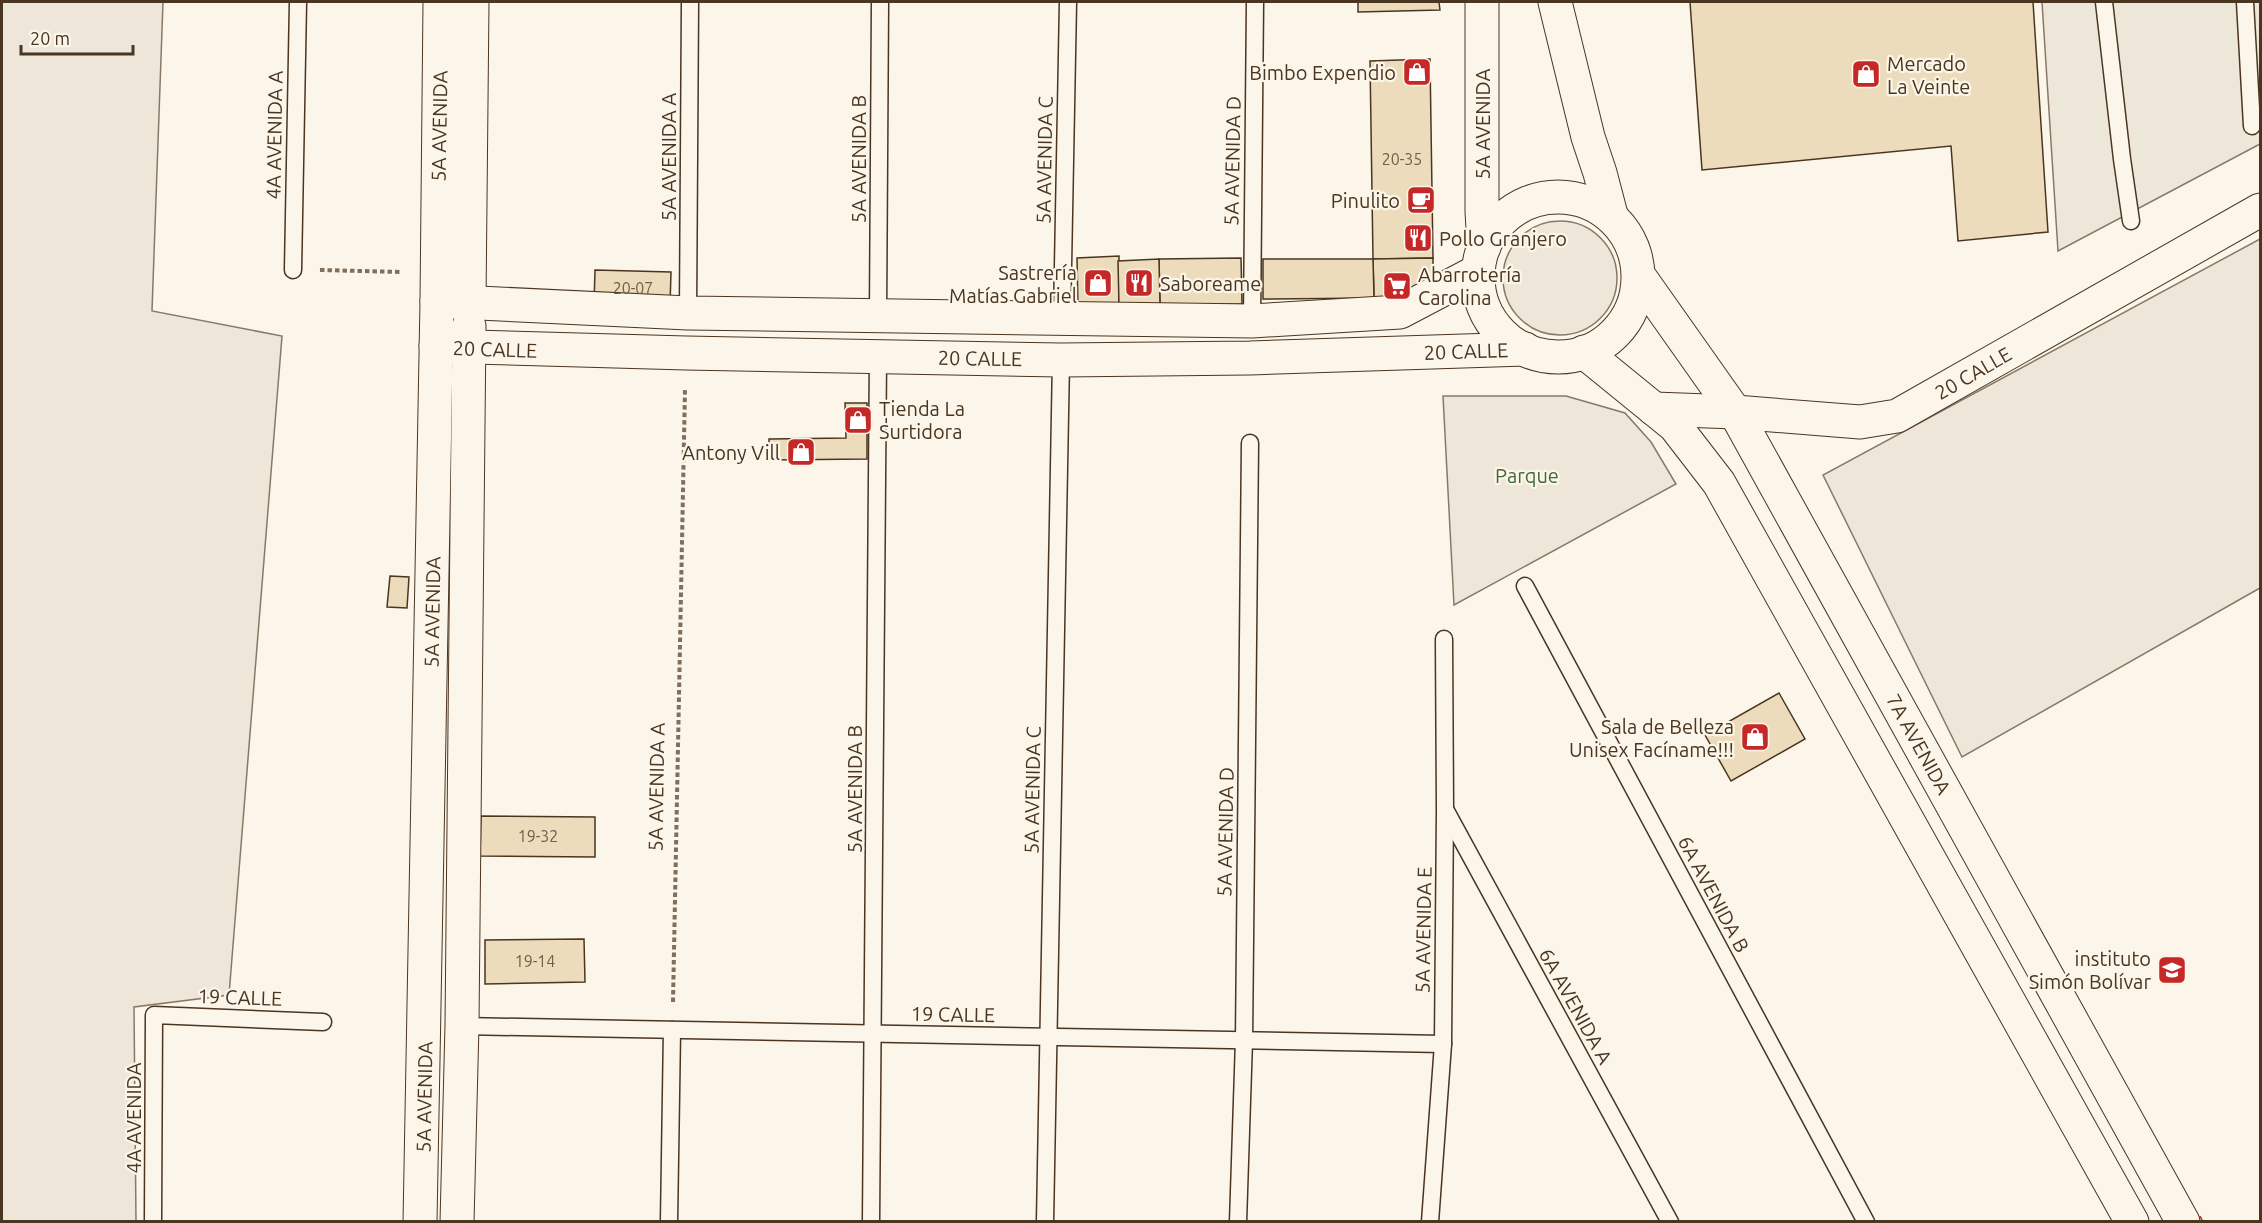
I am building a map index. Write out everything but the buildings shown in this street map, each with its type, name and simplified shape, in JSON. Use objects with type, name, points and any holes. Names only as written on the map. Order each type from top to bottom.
[{"type":"street","name":"5A AVENIDA","points":[[420,1221],[440,2]]},
{"type":"street","name":"5A AVENIDA","points":[[457,1221],[462,1026],[472,2]]},
{"type":"street","name":"5A AVENIDA","points":[[1481,259],[1482,2]]},
{"type":"street","points":[[1555,2],[1588,137],[1611,215],[1632,243],[1639,276],[1635,301],[1623,323],[1606,341],[1584,352],[1564,356],[1544,355],[1525,349],[1504,336],[1489,317],[1480,295],[1481,259],[1497,225],[1516,209],[1539,199],[1564,197],[1589,202],[1611,215]]},
{"type":"street","name":"20 CALLE","points":[[1654,409],[1736,412],[1860,422],[1897,416],[2260,210]]},
{"type":"street","name":"20 CALLE","points":[[436,287],[469,302],[688,313],[1252,321],[1400,312],[1481,259]]},
{"type":"street","name":"7A AVENIDA","points":[[1639,276],[1736,412],[2183,1221]]},
{"type":"street","name":"20 CALLE","points":[[436,346],[468,349],[1061,360],[1250,358],[1525,349]]},
{"type":"street","points":[[1584,352],[1675,426],[1719,483],[2132,1221]]},
{"type":"lane","name":"4A AVENIDA A","points":[[293,270],[297,2]]},
{"type":"lane","name":"5A AVENIDA A","points":[[688,313],[690,2]]},
{"type":"lane","name":"5A AVENIDA B","points":[[878,316],[880,2]]},
{"type":"lane","name":"5A AVENIDA C","points":[[1062,319],[1068,2]]},
{"type":"lane","name":"5A AVENIDA D","points":[[1252,321],[1255,2]]},
{"type":"lane","points":[[2104,2],[2121,159],[2131,221]]},
{"type":"lane","points":[[2245,2],[2252,126]]},
{"type":"lane","name":"5A AVENIDA B","points":[[871,1221],[878,356]]},
{"type":"lane","name":"5A AVENIDA C","points":[[1045,1221],[1061,360]]},
{"type":"lane","name":"5A AVENIDA D","points":[[1238,1221],[1244,1040],[1250,442]]},
{"type":"lane","name":"6A AVENIDA B","points":[[1525,586],[1866,1221]]},
{"type":"lane","name":"5A AVENIDA E","points":[[1432,1218],[1443,1044],[1444,639]]},
{"type":"lane","name":"6A AVENIDA A","points":[[1445,810],[1670,1221]]},
{"type":"lane","name":"19 CALLE","points":[[154,1015],[323,1022]]},
{"type":"lane","name":"4A AVENIDA","points":[[153,1221],[154,1015]]},
{"type":"lane","name":"19 CALLE","points":[[462,1026],[1443,1044]]},
{"type":"lane","points":[[669,1221],[672,1030]]},
{"type":"path","points":[[293,270],[436,287]]},
{"type":"path","name":"5A AVENIDA A","points":[[672,1030],[686,353]]},
{"type":"green space","points":[[2,2],[163,2],[152,311],[282,336],[229,995],[134,1007],[136,1221],[2,1221]]},
{"type":"green space","points":[[1560,221],[1582,225],[1600,238],[1613,256],[1617,278],[1613,300],[1600,318],[1582,331],[1560,335],[1538,331],[1520,318],[1507,300],[1503,278],[1507,256],[1520,238],[1538,225]]},
{"type":"green space","points":[[2260,239],[2260,588],[1962,757],[1823,475]]},
{"type":"green space","name":"Parque","points":[[1443,396],[1566,396],[1625,413],[1651,442],[1676,484],[1454,605]]},
{"type":"shaded area","points":[[2042,2],[2260,2],[2260,144],[2058,251]]},
{"type":"power","points":[[2200,1216],[2203,1222]]},
{"type":"place","name":"Bimbo Expendio","points":[[1417,72]]},
{"type":"place","name":"Mercado La Veinte","points":[[1866,74]]},
{"type":"place","name":"Pinulito","points":[[1421,200]]},
{"type":"place","name":"Pollo Granjero","points":[[1418,238]]},
{"type":"place","name":"Sastrería Matías Gabriel","points":[[1098,283]]},
{"type":"place","name":"Saboreame","points":[[1139,283]]},
{"type":"place","name":"Abarrotería Carolina","points":[[1397,286]]},
{"type":"place","name":"Tienda La Surtidora","points":[[858,420]]},
{"type":"place","name":"Antony Vill","points":[[801,452]]},
{"type":"place","name":"Sala de Belleza Unisex Facíname!!!","points":[[1755,737]]},
{"type":"place","name":"instituto Simón Bolívar","points":[[2172,970]]}]
